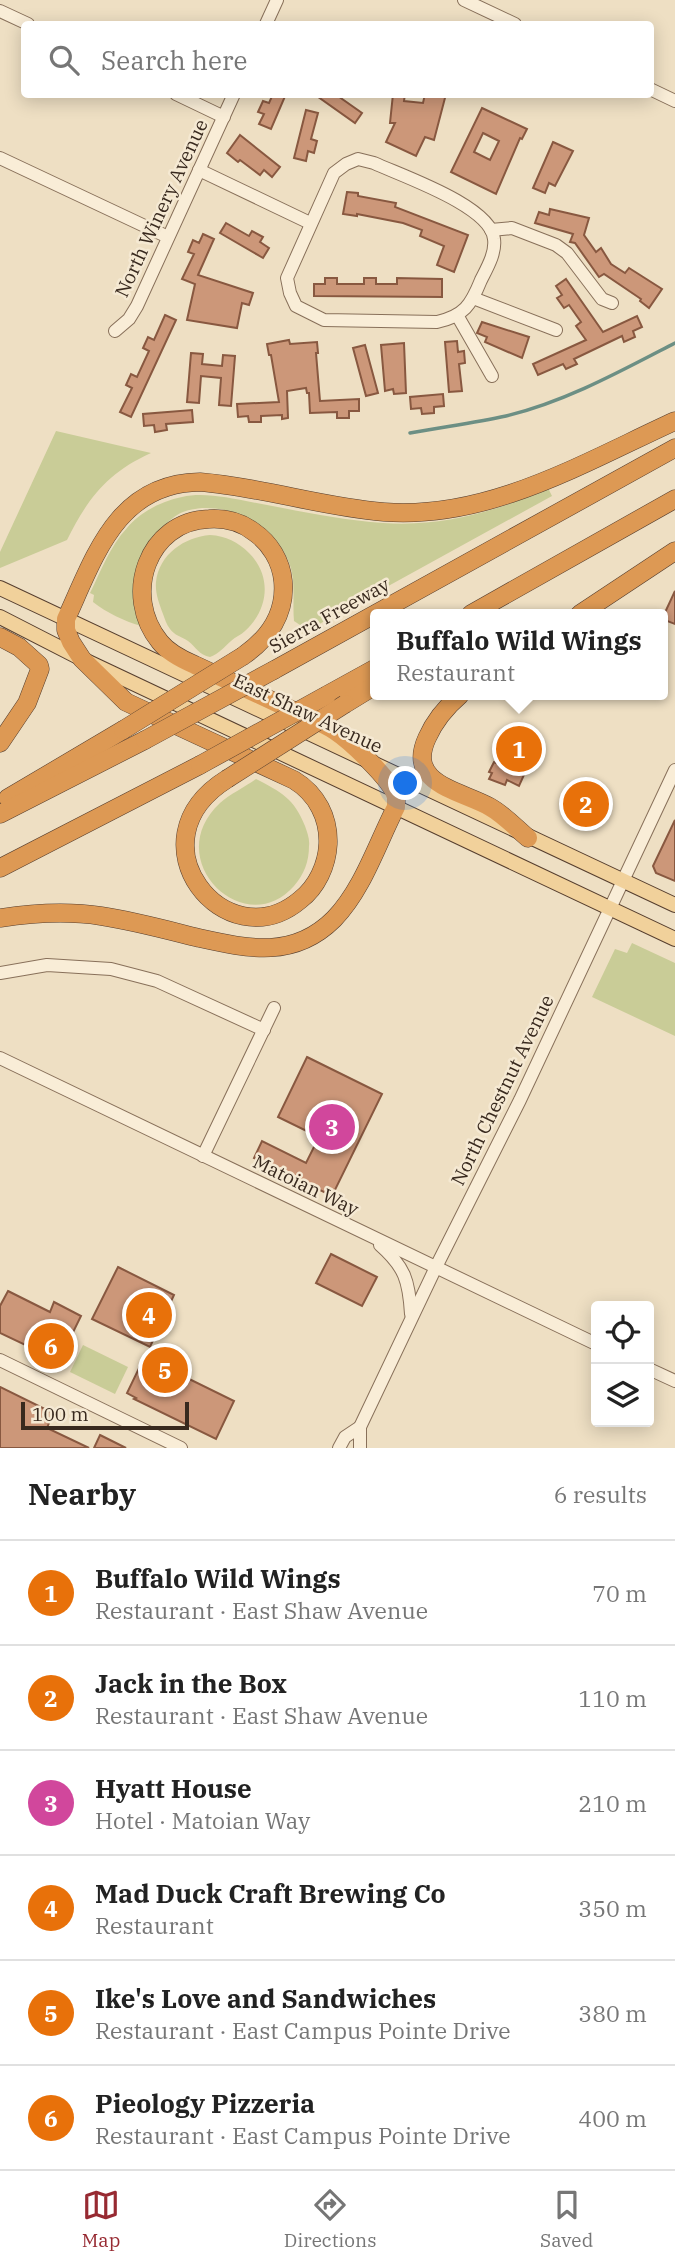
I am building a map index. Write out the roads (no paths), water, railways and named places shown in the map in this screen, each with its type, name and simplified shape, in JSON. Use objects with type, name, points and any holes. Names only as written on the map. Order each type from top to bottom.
[{"type":"highway","points":[[370,689],[345,704],[255,761],[227,779],[206,794],[187,826],[185,855],[191,876],[199,888],[212,901],[232,912],[257,916],[282,911],[307,894],[325,860],[327,832],[322,812],[314,797],[295,780],[255,761],[126,702],[82,659],[66,630],[66,619],[112,526],[145,496],[170,485],[186,482],[216,484],[384,512],[440,511],[506,496],[675,421]]},
{"type":"highway","name":"Sierra Freeway","points":[[384,609],[675,448]]},
{"type":"highway","points":[[480,609],[675,499]]},
{"type":"highway","points":[[0,803],[123,730],[243,656],[265,637],[280,612],[284,589],[279,563],[267,542],[246,526],[216,518],[185,523],[167,534],[147,561],[142,594],[151,628],[159,641],[164,647],[191,663],[335,730],[373,765],[391,786],[396,797],[396,807],[348,902],[320,930],[294,944],[267,949],[243,947],[86,914],[54,913],[0,918]]},
{"type":"highway","points":[[588,609],[675,551]]},
{"type":"highway","name":"Sierra Freeway","points":[[0,814],[145,740],[370,617]]},
{"type":"highway","points":[[0,637],[19,647],[40,669],[27,703],[0,743]]},
{"type":"highway","points":[[0,868],[200,765],[370,671]]},
{"type":"highway","points":[[455,700],[432,727],[423,748],[422,765],[428,776],[492,808],[528,838]]},
{"type":"main road","name":"East Shaw Avenue","points":[[0,588],[675,905]]},
{"type":"main road","points":[[0,617],[82,659],[675,939]]},
{"type":"street","points":[[267,21],[277,0]]},
{"type":"street","points":[[464,0],[509,21]]},
{"type":"street","points":[[0,11],[22,21]]},
{"type":"street","points":[[654,91],[675,100]]},
{"type":"street","points":[[184,98],[224,117]]},
{"type":"street","name":"North Winery Avenue","points":[[115,331],[135,311],[232,98]]},
{"type":"street","points":[[0,158],[168,237]]},
{"type":"street","points":[[358,159],[373,163],[479,213],[491,230],[494,239],[493,254],[472,298],[457,315],[437,322],[324,320],[296,306],[287,278],[310,223],[334,173],[358,159]]},
{"type":"street","points":[[199,170],[310,223]]},
{"type":"street","points":[[491,230],[512,228],[556,245],[567,253],[602,299],[611,303]]},
{"type":"street","points":[[472,298],[556,330]]},
{"type":"street","points":[[457,315],[492,376]]},
{"type":"street","name":"North Chestnut Avenue","points":[[360,1448],[360,1426],[520,1100],[675,770]]},
{"type":"street","points":[[0,973],[47,965],[111,969],[157,981],[264,1030]]},
{"type":"street","points":[[203,1156],[274,1008]]},
{"type":"street","name":"Matoian Way","points":[[0,1058],[591,1342]]},
{"type":"street","points":[[372,1238],[393,1257],[406,1277],[412,1319]]},
{"type":"street","points":[[0,1360],[181,1448]]},
{"type":"street","points":[[654,1371],[675,1381]]},
{"type":"street","name":"North Chestnut Avenue","points":[[339,1448],[345,1437],[360,1426]]},
{"type":"waterway","points":[[410,433],[506,416],[550,403],[675,343]]},
{"type":"place","name":"Buffalo Wild Wings","points":[[519,749]]},
{"type":"place","name":"Jack in the Box","points":[[586,804]]},
{"type":"place","name":"Hyatt House","points":[[332,1127]]},
{"type":"place","name":"Mad Duck Craft Brewing Co","points":[[149,1315]]},
{"type":"place","name":"Pieology Pizzeria","points":[[51,1346]]},
{"type":"place","name":"Ike's Love and Sandwiches","points":[[165,1370]]}]
